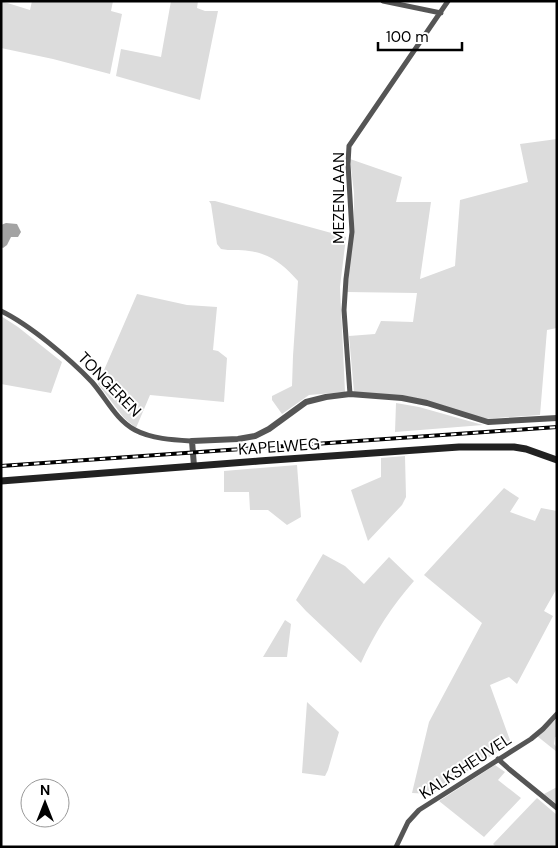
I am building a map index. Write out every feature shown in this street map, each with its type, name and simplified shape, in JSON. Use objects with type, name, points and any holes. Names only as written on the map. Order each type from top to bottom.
[{"type":"main road","name":"KAPELWEG","points":[[1,481],[475,447],[514,447],[526,449],[557,460]]},
{"type":"street","points":[[383,1],[441,13]]},
{"type":"street","name":"MEZENLAAN","points":[[350,394],[344,310],[352,232],[348,164],[349,146],[448,1]]},
{"type":"street","name":"TONGEREN","points":[[1,311],[29,328],[82,372],[124,423],[136,431],[152,436],[192,441],[238,439],[255,436],[269,429],[306,402],[350,394],[402,398],[427,403],[488,422],[557,418]]},
{"type":"street","points":[[192,441],[194,466]]},
{"type":"street","name":"KALKSHEUVEL","points":[[396,847],[403,830],[419,810],[531,739],[557,714]]},
{"type":"street","points":[[498,759],[557,808]]},
{"type":"shaded area","points":[[1,1],[30,10],[32,1],[113,1],[111,11],[122,14],[110,74],[1,48]]},
{"type":"shaded area","points":[[171,1],[198,1],[197,8],[205,11],[218,11],[200,100],[116,76],[121,49],[161,57]]},
{"type":"shaded area","points":[[557,139],[557,328],[547,330],[540,415],[483,419],[407,396],[354,392],[349,336],[375,334],[381,321],[413,322],[417,293],[347,292],[354,219],[354,193],[350,159],[402,177],[396,202],[431,202],[420,279],[455,266],[460,200],[528,182],[520,144]]},
{"type":"shaded area","points":[[209,201],[215,201],[346,237],[340,287],[345,392],[309,395],[282,414],[272,400],[272,396],[292,386],[298,281],[282,265],[257,252],[221,249],[217,244]]},
{"type":"shaded area","points":[[6,223],[17,224],[21,232],[18,237],[11,237],[3,248],[1,247],[1,225]]},
{"type":"shaded area","points":[[137,294],[187,305],[217,307],[213,350],[218,351],[227,358],[224,402],[150,395],[136,428],[124,418],[98,384]]},
{"type":"shaded area","points":[[1,316],[62,362],[51,393],[1,384]]},
{"type":"shaded area","points":[[396,403],[419,407],[483,425],[395,432]]},
{"type":"shaded area","points":[[405,456],[406,497],[402,505],[368,541],[351,490],[381,477],[381,458]]},
{"type":"shaded area","points":[[297,465],[301,517],[287,525],[268,510],[250,510],[249,492],[224,492],[224,471]]},
{"type":"shaded area","points":[[504,488],[519,498],[510,512],[535,521],[541,508],[557,511],[557,588],[544,611],[553,616],[517,684],[509,677],[490,685],[511,743],[432,794],[412,793],[429,722],[482,623],[424,575]]},
{"type":"shaded area","points":[[323,554],[345,566],[364,584],[389,557],[414,581],[384,620],[361,663],[296,600]]},
{"type":"shaded area","points":[[285,620],[291,624],[287,657],[263,657]]},
{"type":"shaded area","points":[[307,702],[339,732],[325,776],[302,773]]},
{"type":"shaded area","points":[[557,719],[557,737],[555,737],[554,744],[557,752],[537,736]]},
{"type":"shaded area","points":[[495,765],[505,772],[498,780],[521,798],[484,837],[439,801]]},
{"type":"shaded area","points":[[557,787],[557,804],[544,794]]},
{"type":"shaded area","points":[[537,798],[557,815],[557,847],[496,847],[493,844]]},
{"type":"railway","points":[[1,466],[557,427]]}]
